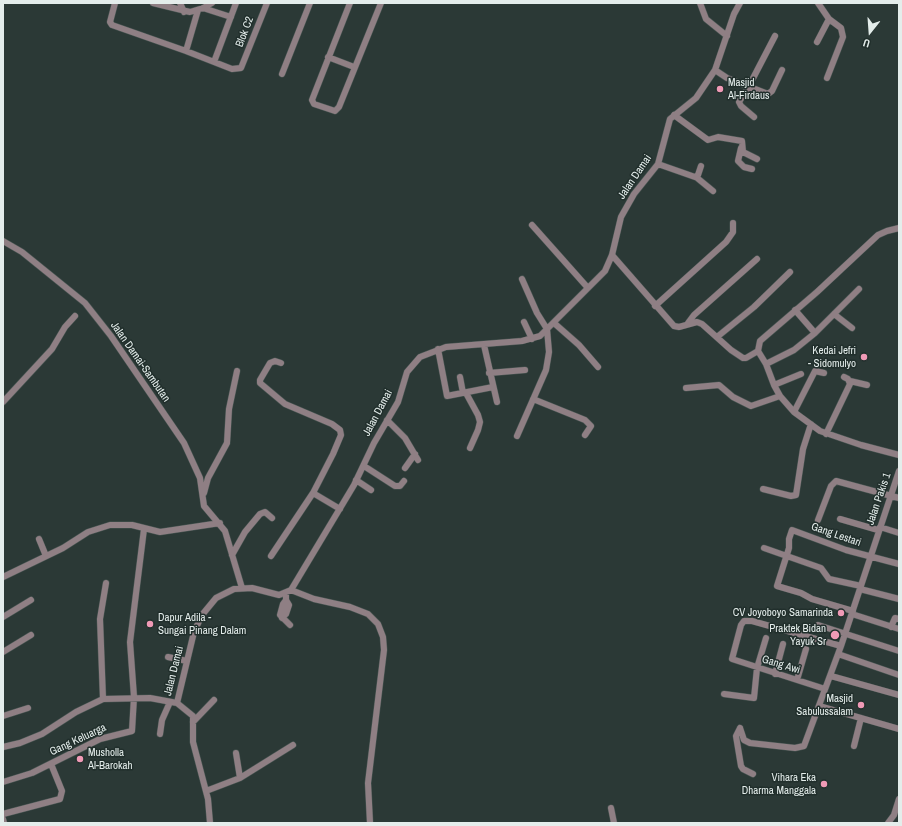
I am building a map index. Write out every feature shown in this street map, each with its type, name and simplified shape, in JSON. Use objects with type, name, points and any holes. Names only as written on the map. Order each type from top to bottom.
[{"type":"street","points":[[115,3],[110,22],[112,25],[214,62],[236,3]]},
{"type":"street","points":[[153,3],[184,12],[201,9],[212,3]]},
{"type":"street","points":[[180,3],[184,12]]},
{"type":"street","name":"Blok C2","points":[[214,62],[232,69],[241,68],[267,3]]},
{"type":"street","points":[[282,74],[310,3]]},
{"type":"street","points":[[350,3],[312,100],[314,104],[334,110],[338,109],[381,3]]},
{"type":"street","points":[[700,3],[706,19],[727,36]]},
{"type":"street","points":[[703,11],[706,3]]},
{"type":"street","name":"Jalan Damai","points":[[193,722],[192,714],[174,703],[197,624],[202,615],[216,598],[234,588],[252,588],[279,595],[287,594],[340,509],[364,466],[374,443],[398,402],[411,366],[420,357],[438,349],[532,339],[540,336],[605,271],[612,255],[621,217],[634,194],[658,164],[669,122],[674,115],[696,98],[716,70],[740,3]]},
{"type":"street","points":[[818,3],[829,19],[841,28],[843,37],[827,78]]},
{"type":"street","points":[[186,51],[201,9]]},
{"type":"street","points":[[201,9],[231,17]]},
{"type":"street","points":[[818,42],[829,19]]},
{"type":"street","points":[[754,117],[739,104],[774,36]]},
{"type":"street","points":[[328,57],[354,67]]},
{"type":"street","points":[[716,70],[727,78],[770,93],[782,70]]},
{"type":"street","points":[[674,115],[705,140],[710,140],[718,136],[740,140],[742,142],[738,161],[744,167],[752,169]]},
{"type":"street","points":[[741,148],[743,152],[758,159]]},
{"type":"street","points":[[658,164],[696,177],[713,191]]},
{"type":"street","points":[[696,177],[701,166]]},
{"type":"street","points":[[655,306],[726,242],[733,232],[733,223]]},
{"type":"street","points":[[532,225],[588,288]]},
{"type":"street","points":[[899,228],[886,231],[878,235],[760,341],[758,351],[766,364],[780,396],[794,412],[826,434],[899,455]]},
{"type":"street","name":"Jalan Damai-Sambutan","points":[[3,241],[22,252],[85,303],[111,336],[184,443],[200,478],[204,506],[220,523],[225,531],[242,588]]},
{"type":"street","points":[[612,255],[655,306],[674,326],[679,327],[688,323],[700,309],[757,259]]},
{"type":"street","points":[[717,337],[754,307],[790,272]]},
{"type":"street","points":[[518,436],[546,370],[549,352],[547,329],[537,313],[522,279]]},
{"type":"street","points":[[766,364],[788,355],[815,333],[859,289]]},
{"type":"street","points":[[796,310],[815,333]]},
{"type":"street","points":[[834,314],[852,328]]},
{"type":"street","points":[[3,402],[52,349],[65,327],[75,316]]},
{"type":"street","points":[[524,322],[532,339]]},
{"type":"street","points":[[554,323],[575,342],[598,367]]},
{"type":"street","points":[[688,323],[702,324],[743,358],[746,358],[758,351]]},
{"type":"street","points":[[484,345],[497,402]]},
{"type":"street","points":[[438,349],[446,395],[449,396],[493,387]]},
{"type":"street","points":[[271,556],[313,493],[333,454],[341,432],[339,428],[332,424],[286,404],[260,383],[270,363],[275,361],[281,363]]},
{"type":"street","points":[[490,374],[525,370]]},
{"type":"street","points":[[203,494],[208,478],[227,444],[229,408],[236,371]]},
{"type":"street","points":[[794,412],[815,371],[824,374]]},
{"type":"street","points":[[774,385],[801,374]]},
{"type":"street","points":[[844,376],[850,381],[867,386]]},
{"type":"street","points":[[460,377],[464,393],[478,415],[480,422],[470,448]]},
{"type":"street","points":[[826,434],[850,381]]},
{"type":"street","points":[[686,388],[718,385],[733,397],[751,406],[780,396]]},
{"type":"street","points":[[533,399],[585,420],[591,426],[585,435]]},
{"type":"street","points":[[387,420],[405,438],[416,457],[405,468]]},
{"type":"street","points":[[763,489],[791,496],[796,495],[803,448],[811,424]]},
{"type":"street","points":[[364,466],[395,486],[400,486],[404,481]]},
{"type":"street","name":"Jalan Pakis 1","points":[[753,774],[742,769],[741,766],[736,736],[740,728],[744,740],[750,743],[772,746],[802,747],[805,744],[831,676],[861,588],[879,529],[899,474]]},
{"type":"street","points":[[356,480],[371,490]]},
{"type":"street","points":[[818,520],[831,486],[836,481],[899,498]]},
{"type":"street","points":[[313,493],[340,509]]},
{"type":"street","points":[[232,555],[245,532],[260,514],[265,512],[272,518]]},
{"type":"street","points":[[840,519],[899,533]]},
{"type":"street","points":[[3,577],[46,556],[88,532],[99,528],[120,525],[160,532],[220,523]]},
{"type":"street","points":[[134,697],[130,642],[132,615],[144,529]]},
{"type":"street","name":"Gang Lestari","points":[[786,555],[792,530],[871,557],[899,564]]},
{"type":"street","points":[[39,539],[46,556]]},
{"type":"street","points":[[764,548],[821,568],[829,579],[899,599]]},
{"type":"street","points":[[786,555],[778,586],[899,629]]},
{"type":"street","points":[[103,699],[100,619],[106,583]]},
{"type":"street","points":[[290,625],[282,618],[282,607],[287,594],[350,607],[368,614],[378,624],[383,637],[382,667],[368,783],[370,823]]},
{"type":"street","points":[[3,617],[31,600]]},
{"type":"street","points":[[892,627],[895,618],[899,619]]},
{"type":"street","name":"Gang Awi","points":[[825,689],[775,674],[731,658],[741,623],[748,620],[841,646]]},
{"type":"street","points":[[818,625],[899,651]]},
{"type":"street","points":[[3,652],[31,635]]},
{"type":"street","points":[[724,694],[754,698],[757,668],[766,638]]},
{"type":"street","points":[[775,674],[783,644]]},
{"type":"street","points":[[797,680],[806,649]]},
{"type":"street","points":[[838,654],[899,675]]},
{"type":"street","points":[[168,657],[187,661]]},
{"type":"street","points":[[831,676],[899,695]]},
{"type":"street","points":[[3,747],[20,743],[42,734],[76,712],[103,699],[134,697],[174,703],[162,720],[160,734]]},
{"type":"street","name":"Gang Keluarga","points":[[3,782],[22,777],[100,739],[132,731],[134,697]]},
{"type":"street","points":[[210,823],[206,791],[194,742],[193,722],[214,700]]},
{"type":"street","points":[[819,706],[899,729]]},
{"type":"street","points":[[3,716],[28,708]]},
{"type":"street","points":[[854,746],[861,718]]},
{"type":"street","points":[[206,791],[240,778],[292,745]]},
{"type":"street","points":[[236,753],[240,778]]},
{"type":"street","points":[[3,814],[60,799],[62,791],[51,764]]},
{"type":"street","points":[[888,823],[896,816],[899,800]]},
{"type":"street","points":[[611,808],[614,823]]},
{"type":"street","points":[[3,819],[4,823]]},
{"type":"place","name":"Masjid Al-Firdaus","points":[[720,89]]},
{"type":"place","name":"Kedai Jefri - Sidomulyo","points":[[864,357]]},
{"type":"place","name":"CV Joyoboyo Samarinda","points":[[841,613]]},
{"type":"place","name":"Dapur Adila - Sungai Pinang Dalam","points":[[150,624]]},
{"type":"place","name":"Praktek Bidan Yayuk Sr","points":[[835,635]]},
{"type":"place","name":"Masjid Sabulussalam","points":[[861,705]]},
{"type":"place","name":"Musholla Al-Barokah","points":[[80,759]]},
{"type":"place","name":"Vihara Eka Dharma Manggala","points":[[824,784]]}]
